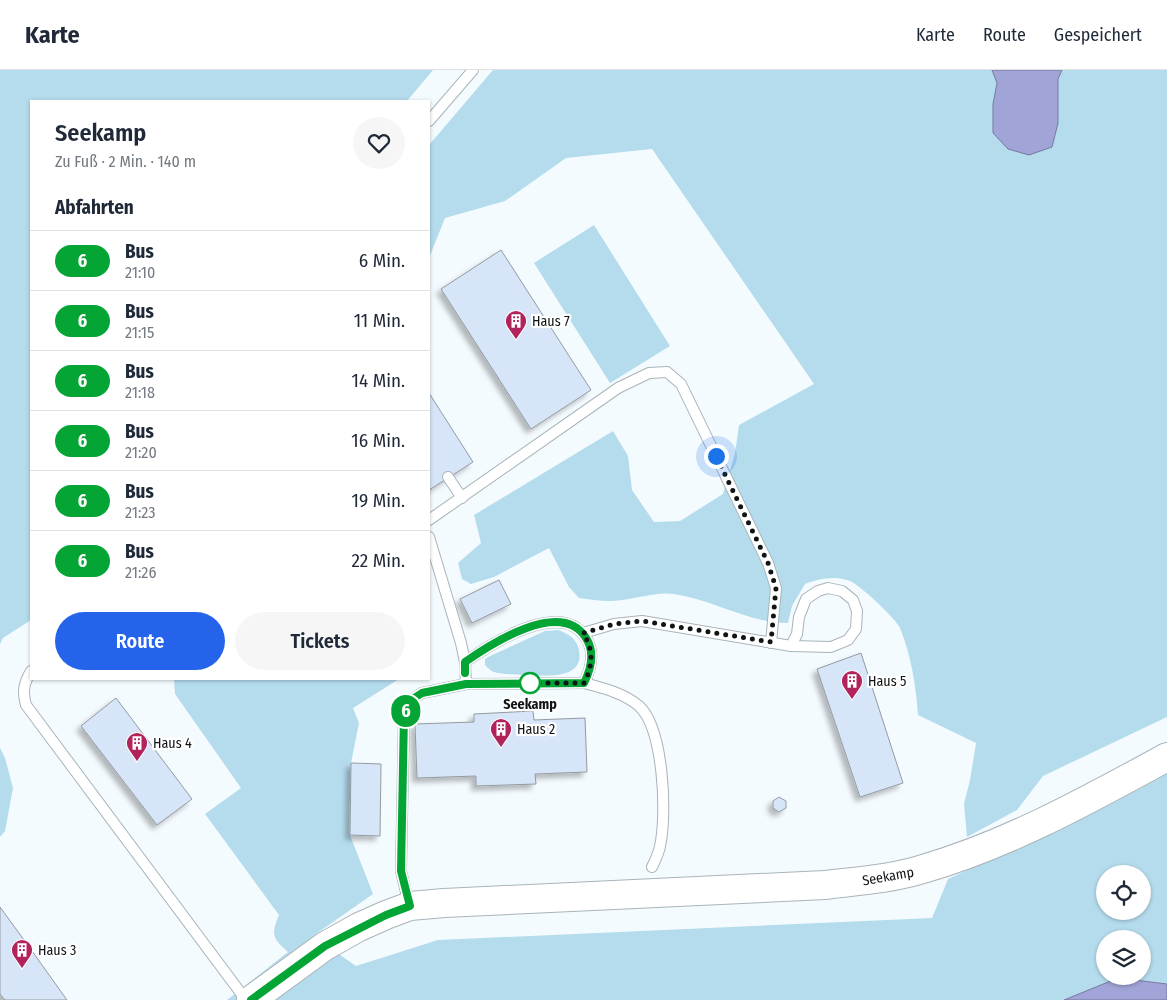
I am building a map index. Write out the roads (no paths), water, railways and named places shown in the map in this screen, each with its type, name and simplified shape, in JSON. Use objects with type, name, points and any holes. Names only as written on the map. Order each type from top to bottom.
[{"type":"street","name":"Seekamp","points":[[250,1000],[325,946],[386,915],[410,906],[825,885],[921,870],[993,845],[1076,807],[1167,757]]},
{"type":"lane","points":[[430,120],[472,70]]},
{"type":"lane","points":[[430,519],[618,388],[649,374],[666,372],[680,384],[768,563],[776,588],[771,642]]},
{"type":"lane","points":[[448,478],[462,498]]},
{"type":"lane","points":[[430,540],[461,642],[465,662],[466,684]]},
{"type":"lane","points":[[583,633],[614,624],[642,621],[791,646],[831,647],[848,640],[856,629],[857,611],[853,600],[842,591],[828,588],[818,590],[806,599],[799,617],[797,634],[791,646]]},
{"type":"lane","points":[[465,662],[490,644],[532,625],[556,622],[571,626],[583,633],[590,644],[592,663],[584,683]]},
{"type":"lane","points":[[30,673],[25,681],[23,693],[26,705],[246,1000]]},
{"type":"lane","points":[[410,906],[401,871],[404,714],[411,700],[422,693],[466,684],[584,683],[612,690],[640,707],[655,733],[661,766],[663,815],[660,847],[652,868]]},
{"type":"water","points":[[992,70],[1062,70],[1058,79],[1058,123],[1052,147],[1029,155],[1008,149],[993,133],[993,104],[997,83]]},
{"type":"water","points":[[1151,982],[1167,984],[1167,1000],[1064,1000],[1101,985],[1151,985]]},
{"type":"place","name":"Haus 7","points":[[516,340]]},
{"type":"place","name":"Seekamp","points":[[530,683]]},
{"type":"place","name":"Haus 5","points":[[852,700]]},
{"type":"place","name":"Haus 2","points":[[501,748]]},
{"type":"place","name":"Haus 4","points":[[137,762]]},
{"type":"place","name":"Haus 3","points":[[22,969]]}]
